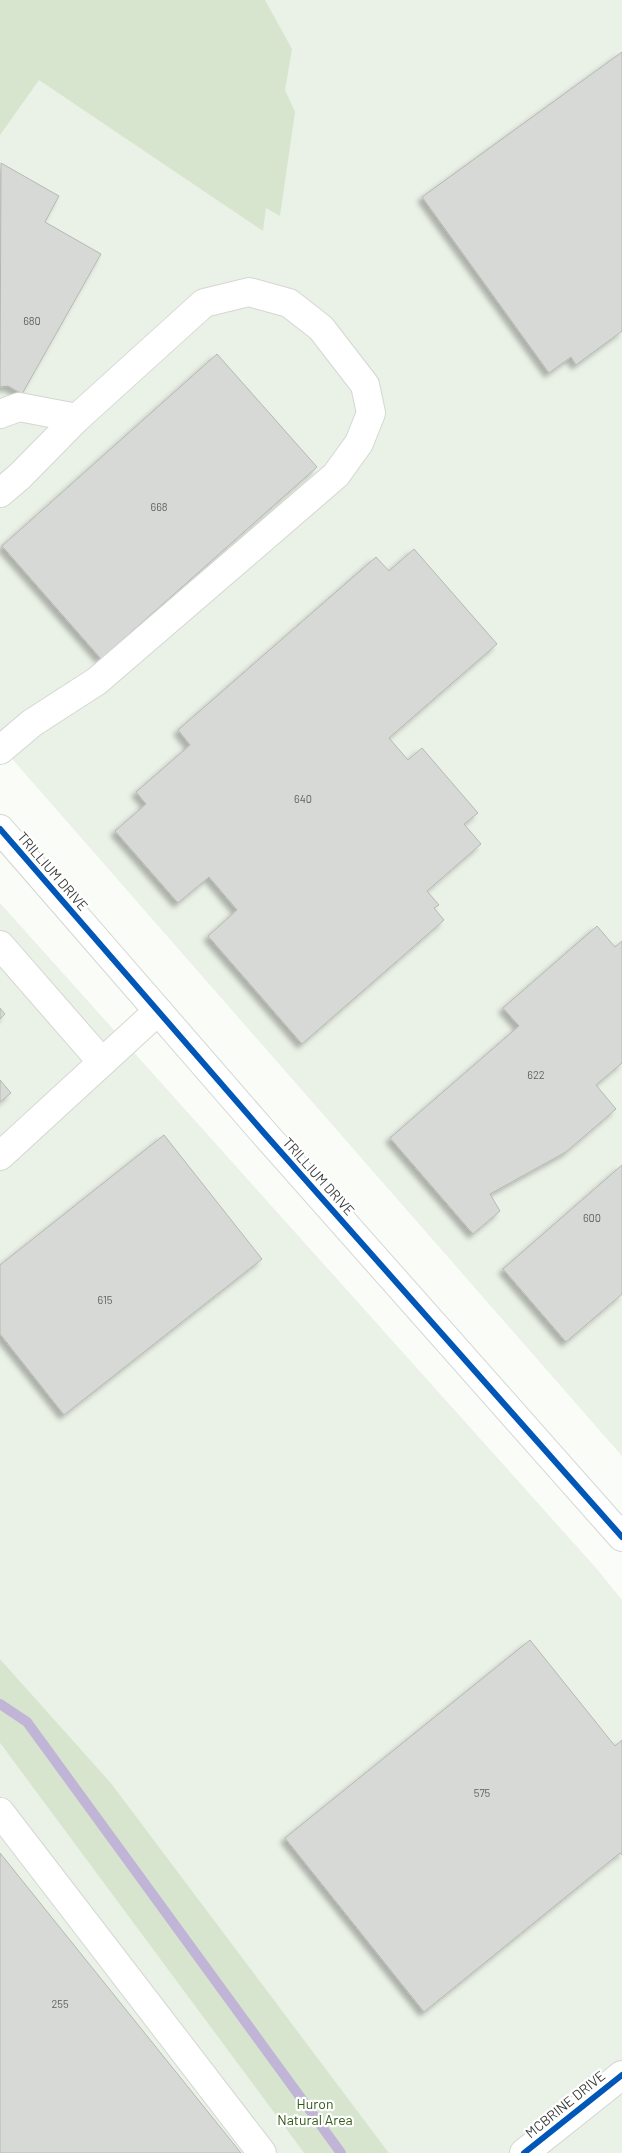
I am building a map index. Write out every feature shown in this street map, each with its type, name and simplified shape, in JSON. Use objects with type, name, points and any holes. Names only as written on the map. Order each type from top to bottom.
[{"type":"street","points":[[0,493],[20,476],[77,418],[204,303],[249,292],[289,302],[322,328],[365,385],[371,413],[359,443],[336,475],[97,681],[32,723],[0,750]]},
{"type":"street","points":[[0,414],[19,407],[77,418]]},
{"type":"street","name":"TRILLIUM DRIVE","points":[[0,829],[622,1537]]},
{"type":"street","points":[[0,944],[102,1062]]},
{"type":"street","points":[[0,1156],[158,1011]]},
{"type":"street","points":[[0,1812],[262,2153]]},
{"type":"street","name":"MCBRINE DRIVE","points":[[524,2153],[622,2075]]},
{"type":"shaded area","points":[[245,0],[622,0],[622,1456],[0,745],[0,126],[37,64]]},
{"type":"shaded area","points":[[0,903],[596,1568],[622,1600],[622,2153],[389,2153],[111,1783],[0,1659]]},
{"type":"shaded area","points":[[0,1743],[304,2153],[0,2153]]},
{"type":"green space","points":[[0,0],[265,0],[292,49],[285,90],[295,112],[280,216],[266,208],[263,231],[39,80],[0,135]]},
{"type":"green space","name":"Huron Natural Area","points":[[0,1659],[111,1783],[389,2153],[304,2153],[0,1743]]},
{"type":"building","points":[[622,52],[622,331],[576,365],[571,357],[549,373],[422,197]]},
{"type":"building","points":[[1,163],[59,196],[45,222],[101,254],[22,394],[8,386],[0,387]]},
{"type":"building","points":[[217,354],[317,467],[101,659],[2,546]]},
{"type":"building","points":[[414,549],[497,644],[389,738],[408,760],[422,748],[478,813],[464,824],[481,844],[427,891],[439,905],[434,908],[444,920],[302,1044],[208,936],[237,910],[209,877],[178,903],[115,831],[146,804],[136,792],[190,745],[178,730],[376,557],[389,571]]},
{"type":"building","points":[[597,926],[615,947],[622,941],[622,1063],[596,1085],[616,1109],[566,1152],[490,1194],[500,1211],[473,1234],[390,1138],[519,1026],[503,1008]]},
{"type":"building","points":[[0,1008],[5,1014],[0,1019]]},
{"type":"building","points":[[0,1080],[11,1093],[0,1102]]},
{"type":"building","points":[[164,1135],[262,1259],[64,1415],[0,1334],[0,1265]]},
{"type":"building","points":[[622,1165],[622,1294],[566,1342],[503,1269]]},
{"type":"building","points":[[530,1640],[615,1746],[622,1740],[622,1855],[620,1853],[424,2012],[285,1838]]},
{"type":"building","points":[[0,1853],[241,2153],[0,2153]]},
{"type":"waterway","points":[[0,1704],[27,1722],[341,2153]]},
{"type":"cycle path","points":[[0,829],[264,1133],[622,1537]]},
{"type":"cycle path","points":[[524,2153],[622,2075]]}]
